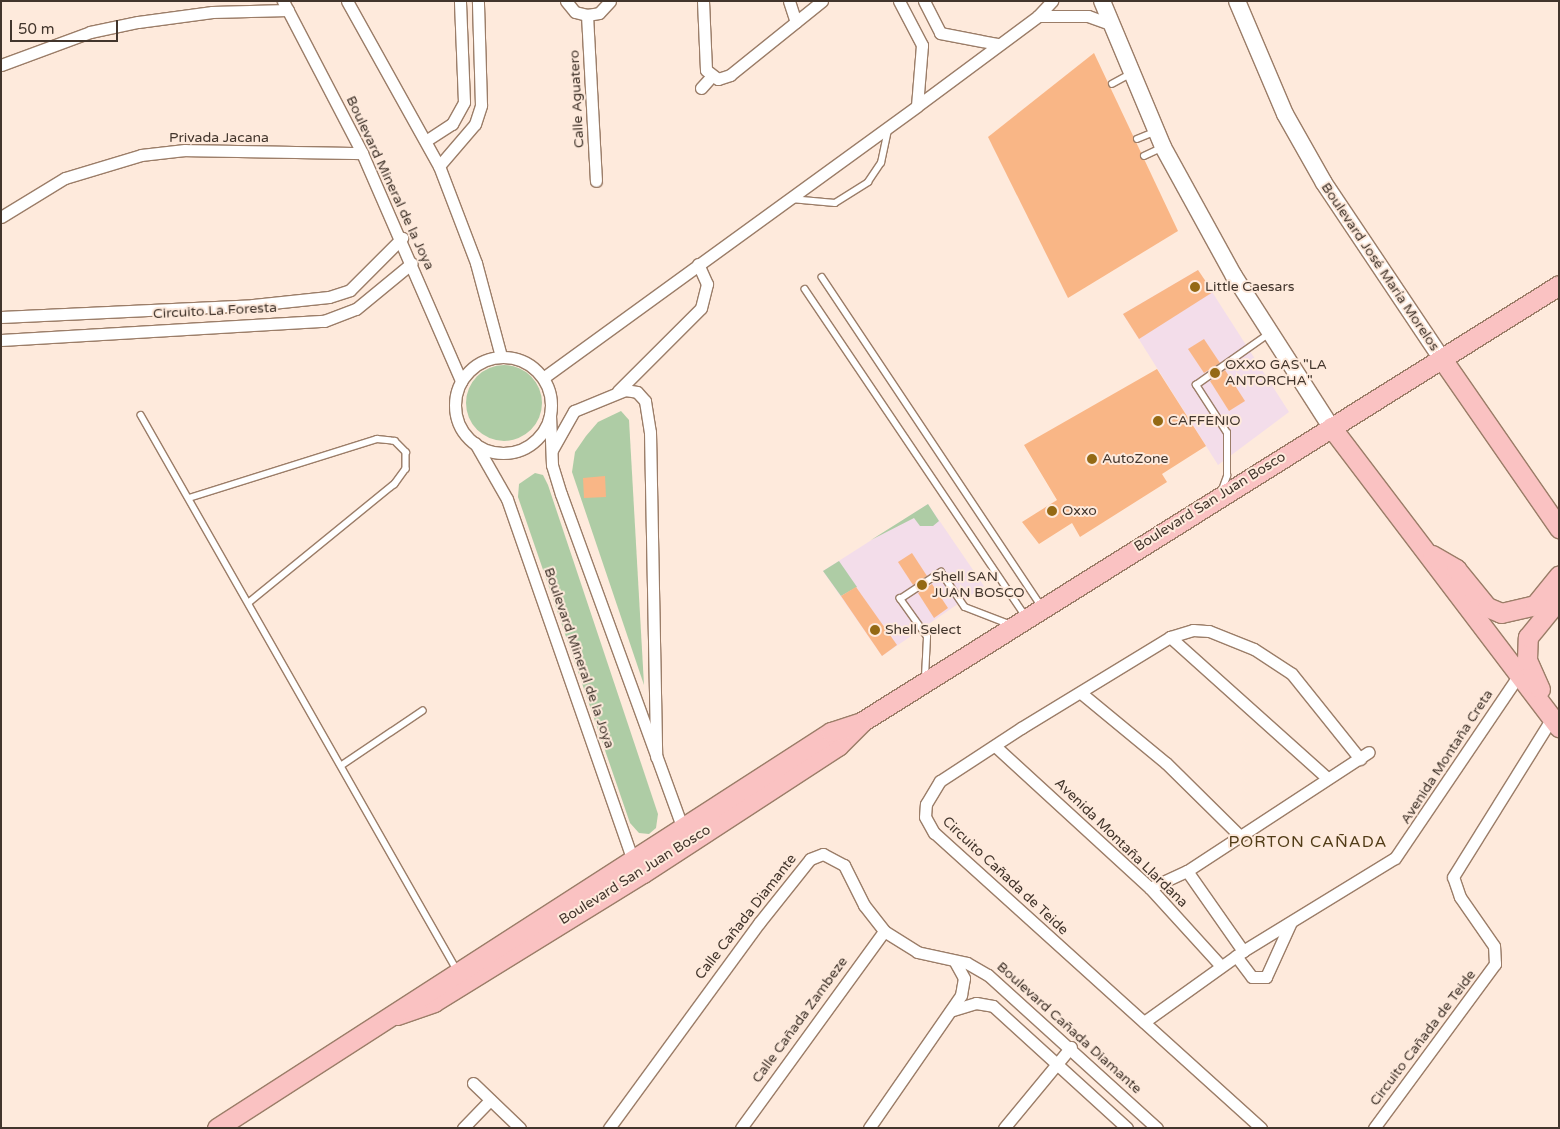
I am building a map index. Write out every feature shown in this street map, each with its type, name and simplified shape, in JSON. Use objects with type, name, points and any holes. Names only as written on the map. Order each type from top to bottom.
[{"type":"main road","points":[[1102,1],[1130,74],[1163,147],[1234,276],[1272,332],[1331,427],[1422,549],[1556,720]]},
{"type":"main road","name":"Boulevard José María Morelos","points":[[1237,1],[1285,114],[1324,183],[1442,359],[1556,522],[1559,537]]},
{"type":"main road","name":"Boulevard San Juan Bosco","points":[[397,1014],[434,1002],[685,834],[831,732],[863,721],[1220,495],[1559,285]]},
{"type":"main road","points":[[1422,549],[1456,569],[1487,607],[1501,614],[1535,605],[1559,575]]},
{"type":"main road","points":[[1556,720],[1533,680],[1527,660],[1528,637],[1559,599]]},
{"type":"main road","name":"Boulevard San Juan Bosco","points":[[217,1128],[397,1014],[456,970],[638,865]]},
{"type":"street","points":[[347,1],[439,166],[476,263],[501,356]]},
{"type":"street","points":[[426,140],[452,124],[464,102],[460,1]]},
{"type":"street","points":[[439,166],[475,124],[481,105],[478,1]]},
{"type":"street","points":[[566,1],[575,12],[588,16],[599,13],[610,1]]},
{"type":"street","points":[[703,1],[705,62],[711,77]]},
{"type":"street","points":[[790,1],[796,22]]},
{"type":"street","points":[[701,88],[711,77],[730,75],[822,1]]},
{"type":"street","points":[[899,1],[922,45],[917,106]]},
{"type":"street","points":[[924,1],[940,33]]},
{"type":"street","points":[[543,378],[787,198],[917,106],[996,44],[1038,16],[1052,1]]},
{"type":"street","points":[[1,65],[90,32],[138,22],[220,11],[286,6]]},
{"type":"street","name":"Boulevard Mineral de la Joya","points":[[286,6],[362,152],[402,238],[461,381]]},
{"type":"street","name":"Calle Aguatero","points":[[588,16],[596,181]]},
{"type":"street","points":[[1038,16],[1088,16],[1110,24]]},
{"type":"street","points":[[922,45],[940,33],[996,44]]},
{"type":"street","name":"Privada Jacana","points":[[1,217],[65,178],[96,165],[141,155],[186,150],[362,152]]},
{"type":"street","name":"Circuito La Foresta","points":[[1,318],[81,311],[253,306],[303,302],[350,290],[402,238]]},
{"type":"street","name":"Circuito La Foresta","points":[[1,340],[251,323],[324,321],[356,309],[412,263]]},
{"type":"street","points":[[552,451],[574,411],[618,391],[702,308],[707,284],[698,264]]},
{"type":"street","points":[[251,323],[253,306]]},
{"type":"street","points":[[81,311],[82,333]]},
{"type":"street","points":[[550,415],[537,439],[514,452],[493,451],[475,443],[458,421],[456,394],[461,381],[478,364],[501,356],[532,366],[543,378],[552,402],[550,415],[552,451],[561,494],[656,764],[685,834]]},
{"type":"street","points":[[618,391],[637,392],[648,412],[658,709],[656,764]]},
{"type":"street","name":"Boulevard Mineral de la Joya","points":[[475,443],[507,499],[638,865]]},
{"type":"street","name":"Circuito Cañada de Teide","points":[[1261,1128],[929,825],[925,817],[930,792],[995,746],[1170,637],[1201,629],[1254,649],[1299,679],[1360,759]]},
{"type":"street","points":[[1170,637],[1327,778]]},
{"type":"street","name":"Avenida Montaña Creta","points":[[1221,966],[1239,953],[1384,866],[1404,849],[1519,675]]},
{"type":"street","points":[[1081,693],[1166,763],[1239,835]]},
{"type":"street","name":"Circuito Cañada de Teide","points":[[1374,1128],[1495,964],[1494,946],[1454,887],[1456,870],[1556,720]]},
{"type":"street","name":"Avenida Montaña Llardana","points":[[995,746],[1150,888],[1221,966]]},
{"type":"street","points":[[1150,888],[1187,871],[1239,835],[1369,752]]},
{"type":"street","points":[[638,865],[664,851],[685,834]]},
{"type":"street","points":[[638,865],[664,851],[685,834]]},
{"type":"street","name":"Calle Cañada Diamante","points":[[609,1128],[810,859],[823,854],[839,859],[884,931],[917,952],[955,962]]},
{"type":"street","points":[[1187,871],[1252,977],[1266,977],[1291,922]]},
{"type":"street","name":"Calle Cañada Zambeze","points":[[741,1128],[884,931]]},
{"type":"street","points":[[869,1128],[953,1010],[964,986],[955,962]]},
{"type":"street","name":"Boulevard Cañada Diamante","points":[[955,962],[988,975],[1071,1047],[1157,1128]]},
{"type":"street","points":[[1144,1022],[1221,966]]},
{"type":"street","points":[[953,1010],[986,1003],[1003,1014],[1127,1128]]},
{"type":"street","points":[[1004,1128],[1071,1047]]},
{"type":"street","points":[[473,1083],[520,1128]]},
{"type":"street","points":[[464,1128],[490,1100]]},
{"type":"lane","points":[[1112,84],[1130,74]]},
{"type":"lane","points":[[787,198],[835,203],[868,182],[881,163],[889,126]]},
{"type":"lane","points":[[1137,139],[1156,131]]},
{"type":"lane","points":[[1144,156],[1163,147]]},
{"type":"lane","points":[[822,277],[1027,617]]},
{"type":"lane","points":[[805,289],[1027,617]]},
{"type":"lane","points":[[1220,495],[1227,476],[1227,433],[1196,385],[1272,332]]},
{"type":"lane","points":[[141,415],[342,766],[456,970]]},
{"type":"lane","points":[[189,498],[377,439],[395,441],[406,452],[406,469],[396,484],[249,603]]},
{"type":"lane","points":[[925,682],[927,637],[900,599],[941,572],[965,607],[1027,617]]},
{"type":"lane","points":[[342,766],[422,711]]},
{"type":"shaded area","points":[[1198,270],[1289,412],[1218,465],[1123,314]]},
{"type":"shaded area","points":[[928,504],[984,586],[882,656],[823,571]]},
{"type":"green space","points":[[497,365],[511,365],[525,371],[536,382],[542,396],[539,418],[531,430],[511,441],[497,441],[483,435],[472,424],[466,410],[466,396],[472,382],[483,371]]},
{"type":"green space","points":[[621,411],[629,420],[644,685],[572,472],[575,452],[586,436],[598,422]]},
{"type":"green space","points":[[535,473],[543,475],[548,485],[658,814],[656,828],[649,834],[639,833],[630,823],[518,497],[519,484]]},
{"type":"green space","points":[[928,504],[939,521],[933,526],[920,526],[914,518],[871,540]]},
{"type":"green space","points":[[839,561],[857,587],[841,596],[823,571]]},
{"type":"building","points":[[1094,53],[1178,231],[1068,298],[988,137]]},
{"type":"building","points":[[1198,270],[1213,292],[1139,339],[1123,314]]},
{"type":"building","points":[[1204,339],[1220,363],[1204,373],[1188,349]]},
{"type":"building","name":"AutoZone","points":[[1157,369],[1206,446],[1162,474],[1167,482],[1080,537],[1072,523],[1039,544],[1022,522],[1057,500],[1024,445]]},
{"type":"building","points":[[1225,370],[1245,401],[1229,411],[1210,381]]},
{"type":"building","points":[[605,476],[606,497],[584,498],[583,478]]},
{"type":"building","points":[[912,553],[927,576],[913,585],[898,562]]},
{"type":"building","points":[[932,584],[948,608],[934,618],[918,593]]},
{"type":"building","points":[[856,587],[897,645],[882,656],[841,596]]},
{"type":"place","name":"Little Caesars","points":[[1195,287]]},
{"type":"place","name":"OXXO GAS \"LA ANTORCHA\"","points":[[1215,373]]},
{"type":"place","name":"CAFFENIO","points":[[1158,421]]},
{"type":"place","name":"AutoZone","points":[[1092,459]]},
{"type":"place","name":"Oxxo","points":[[1052,511]]},
{"type":"place","name":"Shell SAN JUAN BOSCO","points":[[922,585]]},
{"type":"place","name":"Shell Select","points":[[875,630]]},
{"type":"district","name":"PORTON CAÑADA","points":[[1308,842]]}]
